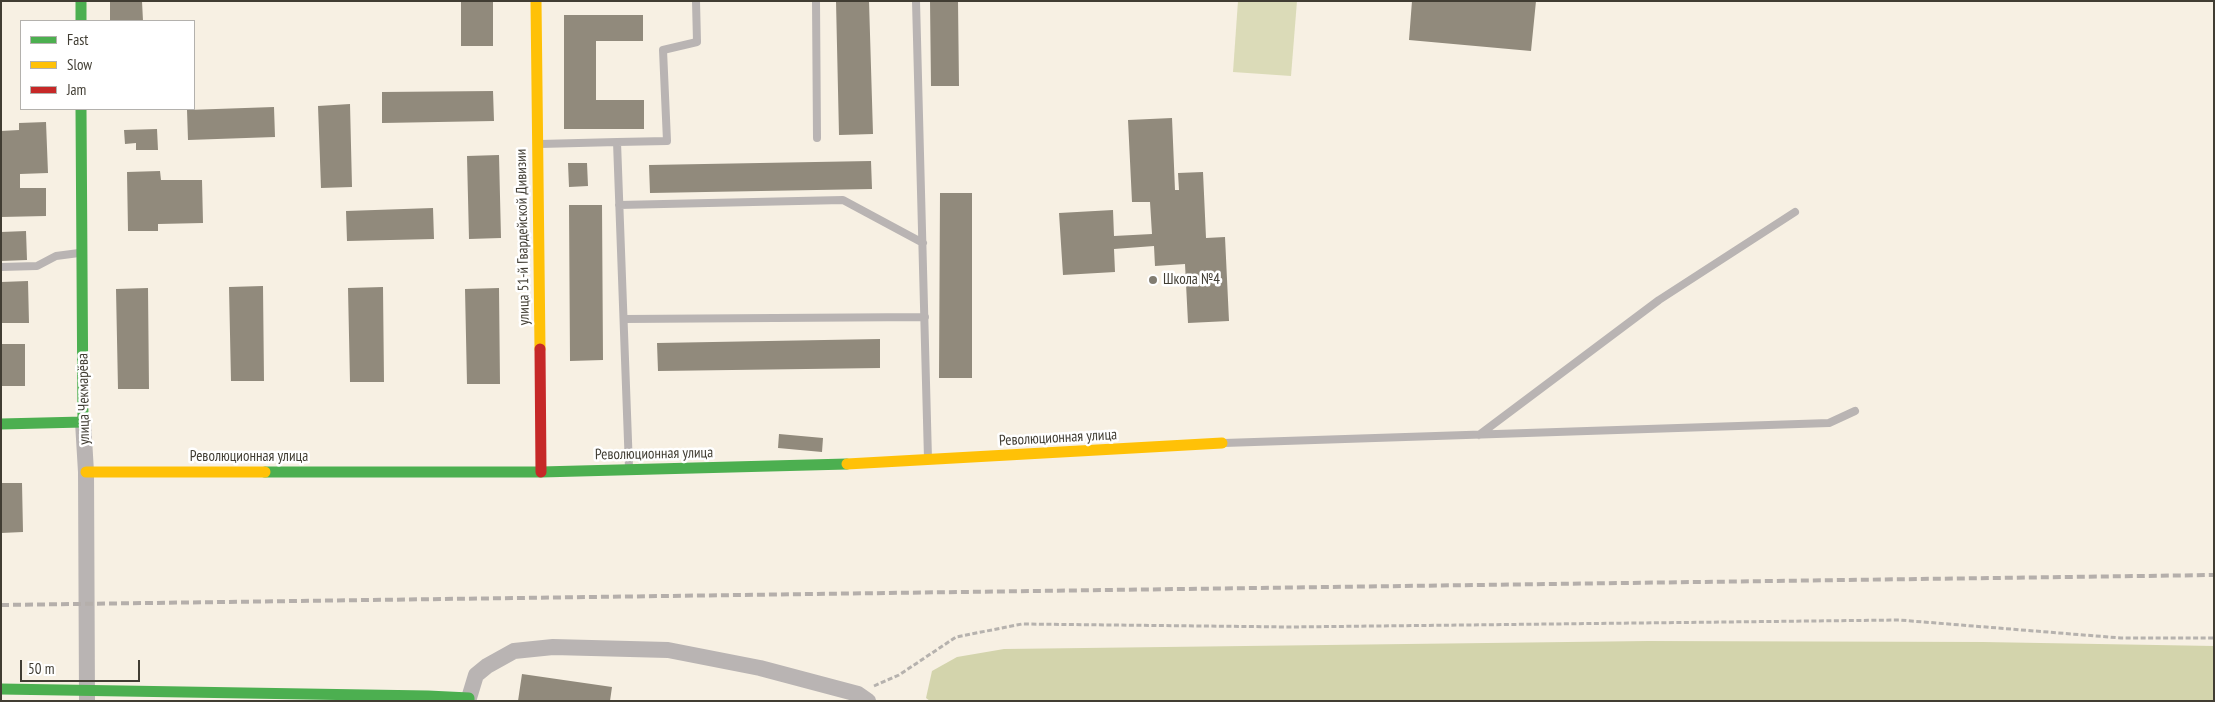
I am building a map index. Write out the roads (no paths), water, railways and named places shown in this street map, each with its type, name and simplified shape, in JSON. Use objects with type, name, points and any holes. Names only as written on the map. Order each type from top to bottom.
[{"type":"street","points":[[81,1],[81,20]]},
{"type":"street","name":"улица 51-й Гвардейской Дивизии","points":[[536,1],[541,472]]},
{"type":"street","name":"улица Чекмарёва","points":[[81,110],[82,422],[86,472],[87,695]]},
{"type":"street","points":[[1,424],[82,422]]},
{"type":"street","name":"Революционная улица","points":[[86,472],[541,472],[630,470],[928,461],[1222,443]]},
{"type":"street","points":[[1,689],[87,695],[469,700],[476,676],[487,666],[514,651],[553,647],[677,652],[760,668],[863,698]]},
{"type":"lane","points":[[538,144],[668,141],[663,50],[697,42],[696,1]]},
{"type":"lane","points":[[816,1],[817,138]]},
{"type":"lane","points":[[916,1],[928,461]]},
{"type":"lane","points":[[617,142],[630,470]]},
{"type":"lane","points":[[619,205],[842,200],[922,243]]},
{"type":"lane","points":[[1479,435],[1659,300],[1795,212]]},
{"type":"lane","points":[[1,266],[37,266],[56,256],[82,253]]},
{"type":"lane","points":[[624,319],[925,317]]},
{"type":"lane","points":[[1222,443],[1829,423],[1855,411]]},
{"type":"railway","points":[[1,605],[2214,575]]},
{"type":"place","name":"Школа №4","points":[[1153,280]]}]
